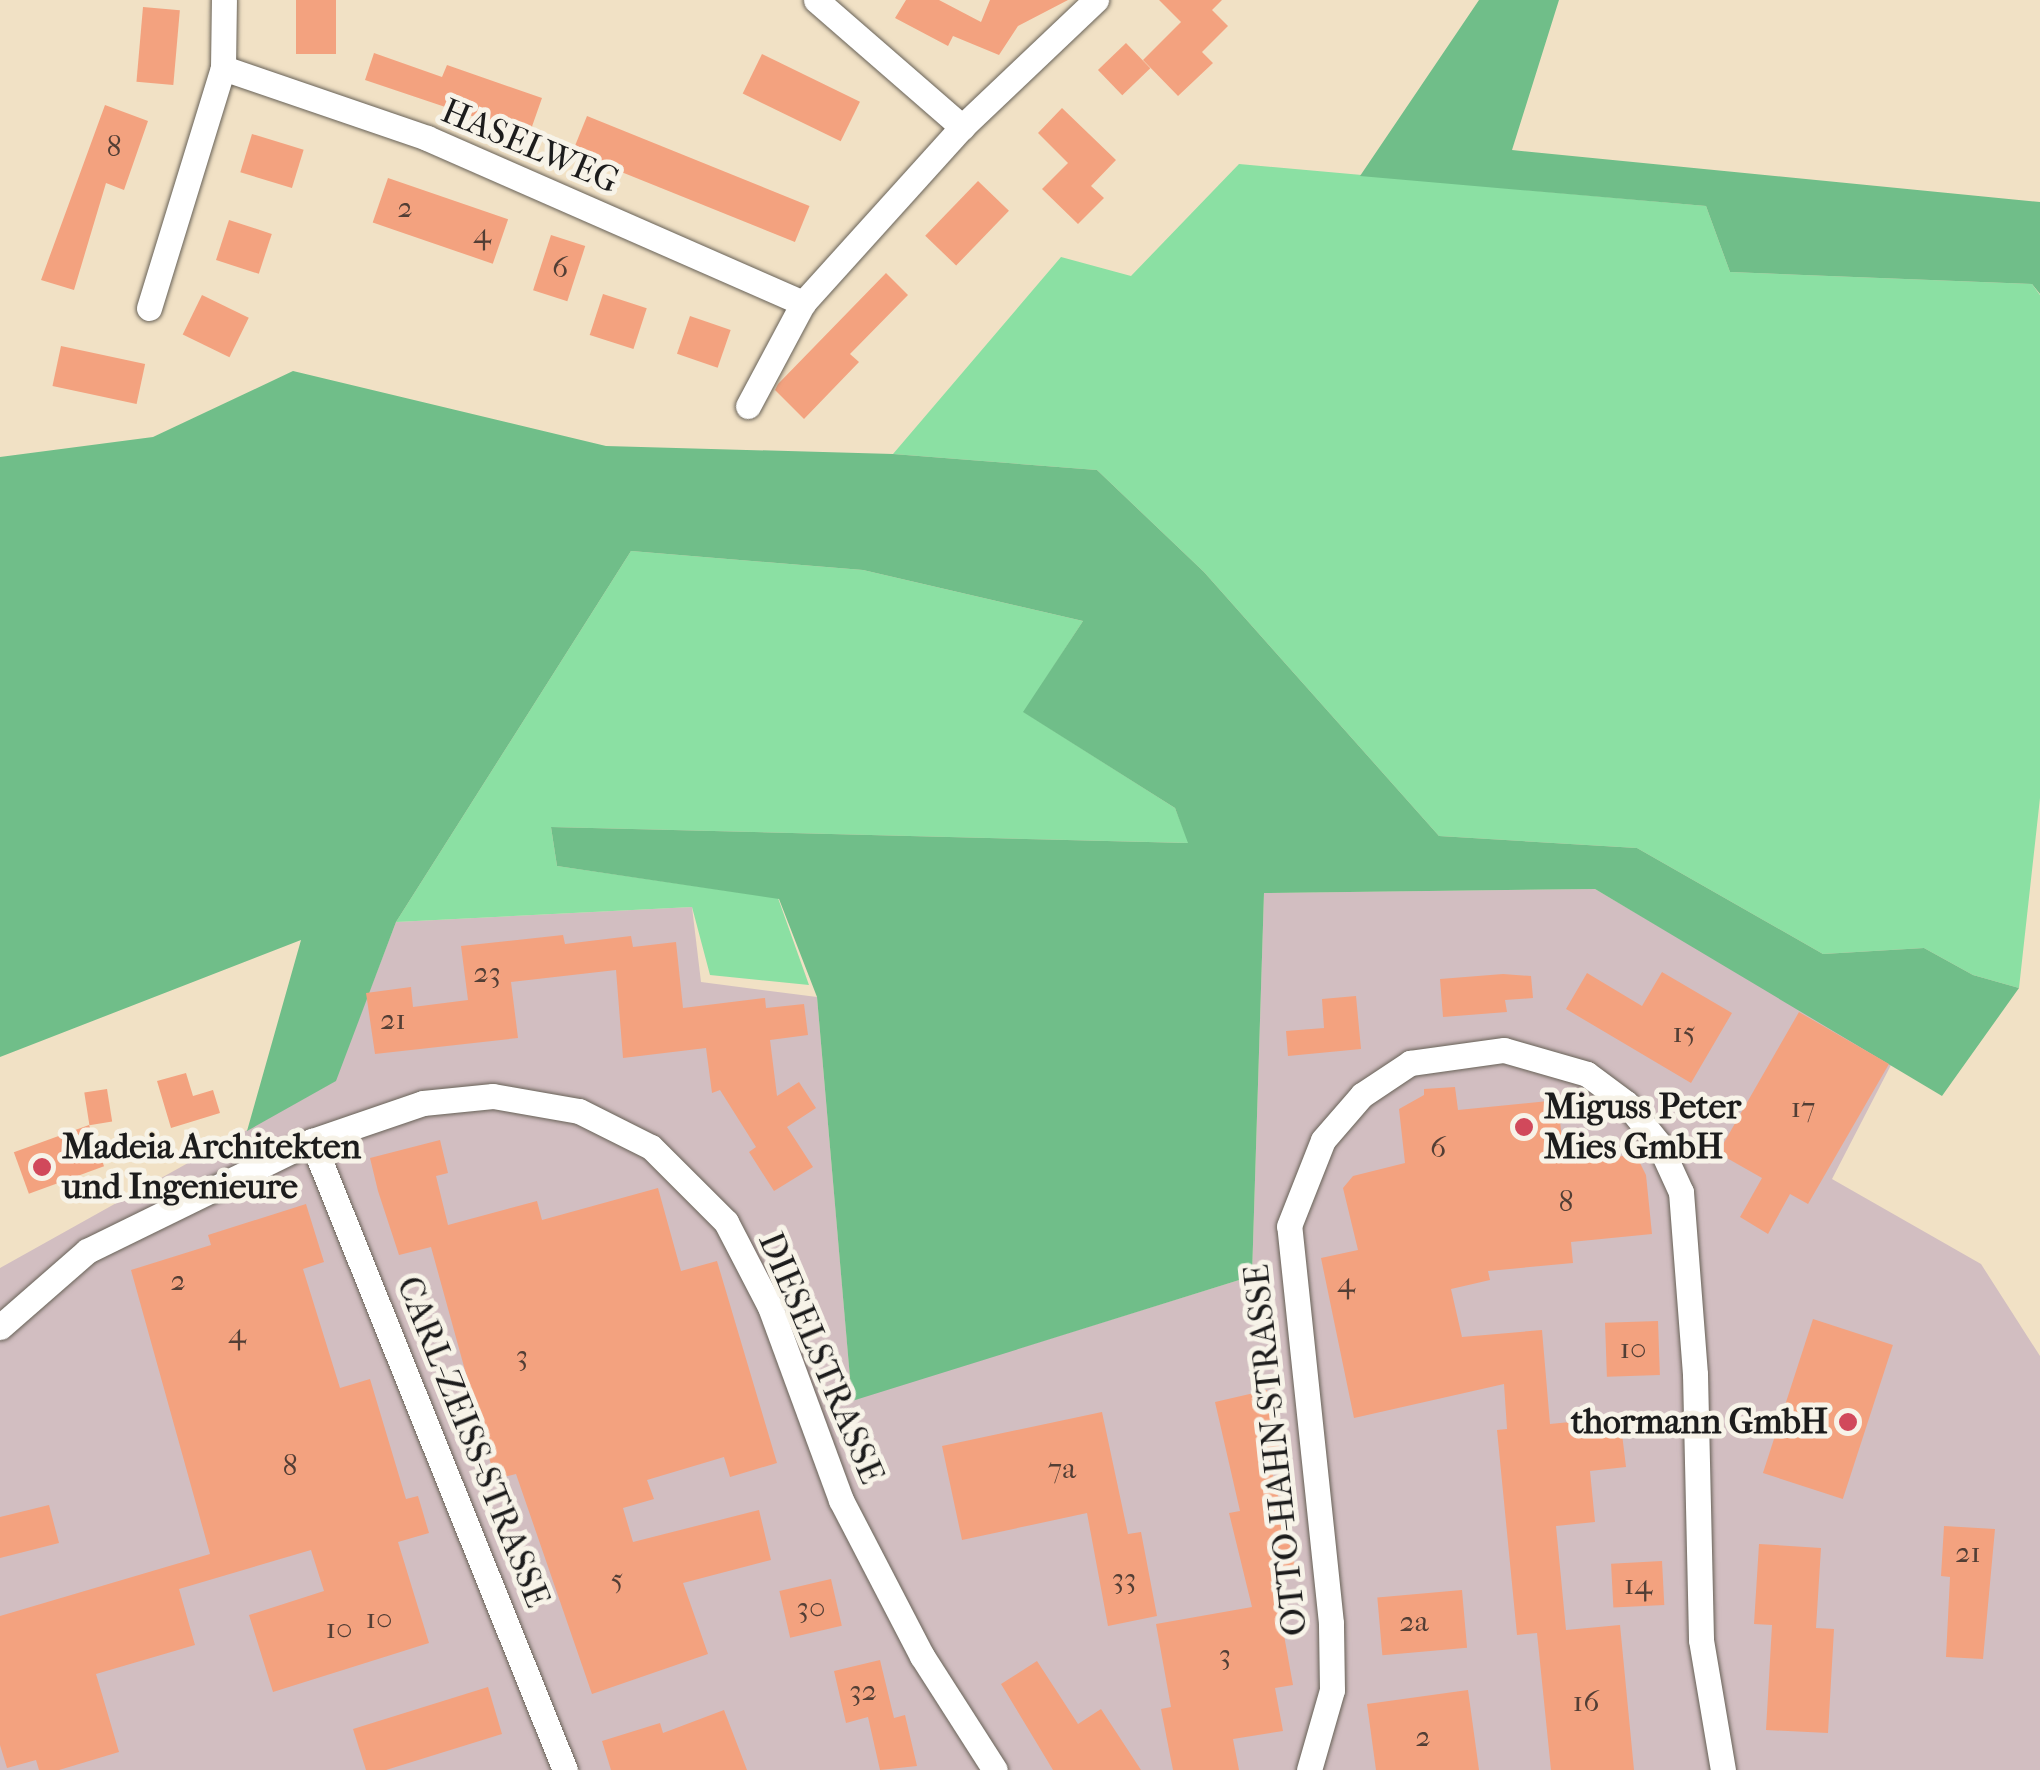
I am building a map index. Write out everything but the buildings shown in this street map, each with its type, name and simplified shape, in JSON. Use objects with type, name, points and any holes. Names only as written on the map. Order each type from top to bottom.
[{"type":"street","points":[[149,308],[223,68],[224,0]]},
{"type":"street","points":[[816,0],[841,9],[962,127]]},
{"type":"street","points":[[748,406],[803,303],[962,127],[1096,0]]},
{"type":"street","name":"HASELWEG","points":[[223,68],[427,138],[803,303]]},
{"type":"street","name":"OTTO-HAHN-STRASSE","points":[[1309,1770],[1332,1690],[1331,1623],[1288,1226],[1323,1140],[1362,1096],[1410,1063],[1504,1050],[1586,1074],[1626,1103],[1659,1144],[1682,1192],[1694,1374],[1701,1640],[1723,1770]]},
{"type":"street","name":"DIESELSTRASSE","points":[[0,1327],[86,1251],[312,1141],[422,1104],[494,1096],[578,1111],[651,1147],[726,1222],[770,1307],[842,1500],[922,1656],[995,1770]]},
{"type":"street","name":"CARL-ZEISS-STRASSE","points":[[312,1141],[565,1770]]},
{"type":"shaded area","points":[[1595,889],[1892,1063],[1832,1179],[1981,1264],[2040,1356],[2040,1770],[0,1770],[0,1268],[335,1081],[396,922],[692,907],[701,982],[817,997],[852,1400],[1252,1276],[1264,893]]},
{"type":"green space","points":[[1479,0],[1559,0],[1512,150],[2040,202],[2040,294],[2032,284],[1730,272],[1706,206],[1360,176]]},
{"type":"green space","points":[[1239,164],[1706,206],[1730,272],[2032,284],[2040,295],[2040,798],[2019,988],[1973,975],[1924,948],[1823,954],[1637,848],[1439,836],[1204,572],[1097,470],[893,454],[1061,257],[1131,276]]},
{"type":"green space","points":[[293,371],[606,446],[893,454],[1097,470],[1204,572],[1439,836],[1637,848],[1823,954],[1924,948],[1973,975],[2019,988],[1942,1096],[1595,889],[1264,893],[1252,1276],[852,1401],[817,997],[779,899],[557,866],[551,827],[1188,843],[1175,808],[1023,712],[1083,621],[863,570],[631,551],[396,922],[336,1081],[247,1131],[301,940],[0,1057],[0,457],[153,437]]},
{"type":"green space","points":[[631,551],[863,570],[1083,621],[1024,712],[1175,808],[1189,843],[551,827],[557,866],[778,898],[809,985],[710,975],[692,907],[396,922]]},
{"type":"place","name":"Miguss Peter Mies GmbH","points":[[1524,1127]]},
{"type":"place","name":"Madeia Architekten und Ingenieure","points":[[42,1167]]},
{"type":"place","name":"thormann GmbH","points":[[1848,1422]]}]
